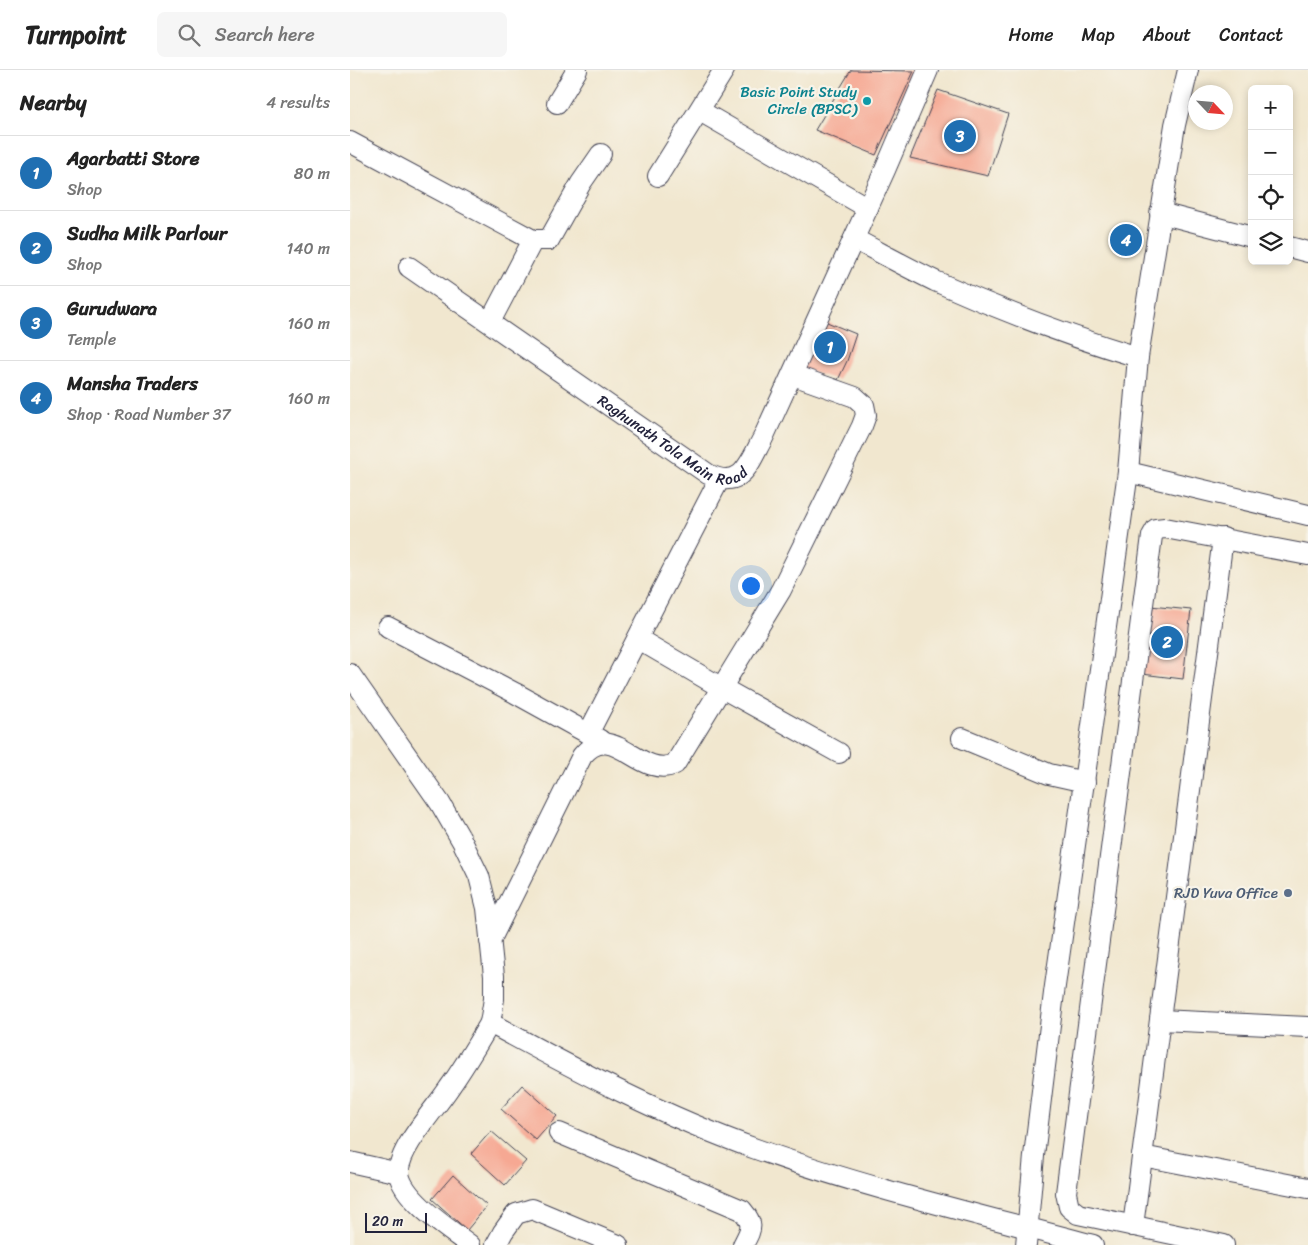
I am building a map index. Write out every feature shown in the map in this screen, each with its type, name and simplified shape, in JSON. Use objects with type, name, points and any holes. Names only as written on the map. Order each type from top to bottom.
[{"type":"street","points":[[557,103],[577,70]]},
{"type":"street","points":[[658,176],[724,70]]},
{"type":"street","name":"Raghunath Tola Main Road","points":[[409,267],[708,474],[719,480],[728,481],[738,477],[748,466],[793,375],[928,70]]},
{"type":"street","points":[[1027,1236],[1034,1156],[1053,1002],[1085,782],[1092,715],[1128,472],[1138,356],[1175,125],[1188,70]]},
{"type":"street","points":[[700,111],[868,208]]},
{"type":"street","points":[[350,142],[532,240],[549,240],[581,183],[601,154]]},
{"type":"street","points":[[1160,213],[1248,236]]},
{"type":"street","points":[[854,239],[934,280],[1010,313],[1074,337],[1138,356]]},
{"type":"street","points":[[490,322],[532,240]]},
{"type":"street","points":[[1293,248],[1308,252]]},
{"type":"street","points":[[388,627],[639,760],[660,767],[669,767],[675,764],[782,590],[800,556],[866,415],[864,405],[855,397],[793,375]]},
{"type":"street","points":[[1128,472],[1308,515]]},
{"type":"street","points":[[490,941],[582,756],[595,743],[638,639],[719,480]]},
{"type":"street","points":[[1224,1245],[1078,1214],[1069,1207],[1066,1193],[1067,1183],[1152,536],[1156,529],[1165,528],[1308,555]]},
{"type":"street","points":[[1133,1226],[1223,538]]},
{"type":"street","points":[[638,639],[839,753]]},
{"type":"street","points":[[350,674],[440,804],[462,841],[479,876],[487,908],[494,976],[494,999],[490,1023],[448,1090],[409,1144],[400,1159],[399,1174],[407,1192],[421,1207],[470,1245]]},
{"type":"street","points":[[962,738],[1049,774],[1085,782]]},
{"type":"street","points":[[1160,1020],[1308,1027]]},
{"type":"street","points":[[490,1023],[586,1076],[675,1116],[754,1148],[1027,1236],[1093,1245]]},
{"type":"street","points":[[559,1133],[742,1210],[750,1219],[751,1228],[743,1245]]},
{"type":"street","points":[[1142,1156],[1308,1188]]},
{"type":"street","points":[[350,1162],[399,1174]]},
{"type":"street","points":[[496,1245],[516,1214],[532,1209],[618,1245]]},
{"type":"building","name":"Basic Point Study Circle (BPSC)","points":[[851,70],[914,71],[876,155],[815,130]]},
{"type":"building","points":[[938,90],[1008,114],[988,176],[910,158]]},
{"type":"building","points":[[822,320],[856,334],[838,380],[799,368]]},
{"type":"building","points":[[1150,606],[1191,610],[1183,679],[1142,674]]},
{"type":"building","points":[[522,1085],[557,1116],[536,1140],[501,1109]]},
{"type":"building","points":[[491,1131],[526,1161],[505,1185],[471,1154]]},
{"type":"building","points":[[453,1175],[487,1206],[467,1230],[432,1199]]},
{"type":"place","name":"Basic Point Study Circle (BPSC)","points":[[867,101]]},
{"type":"place","name":"Gurudwara","points":[[960,136]]},
{"type":"place","name":"Mansha Traders","points":[[1126,240]]},
{"type":"place","name":"Agarbatti Store","points":[[830,347]]},
{"type":"place","name":"Sudha Milk Parlour","points":[[1167,642]]},
{"type":"place","name":"RJD Yuva Office","points":[[1288,893]]}]
